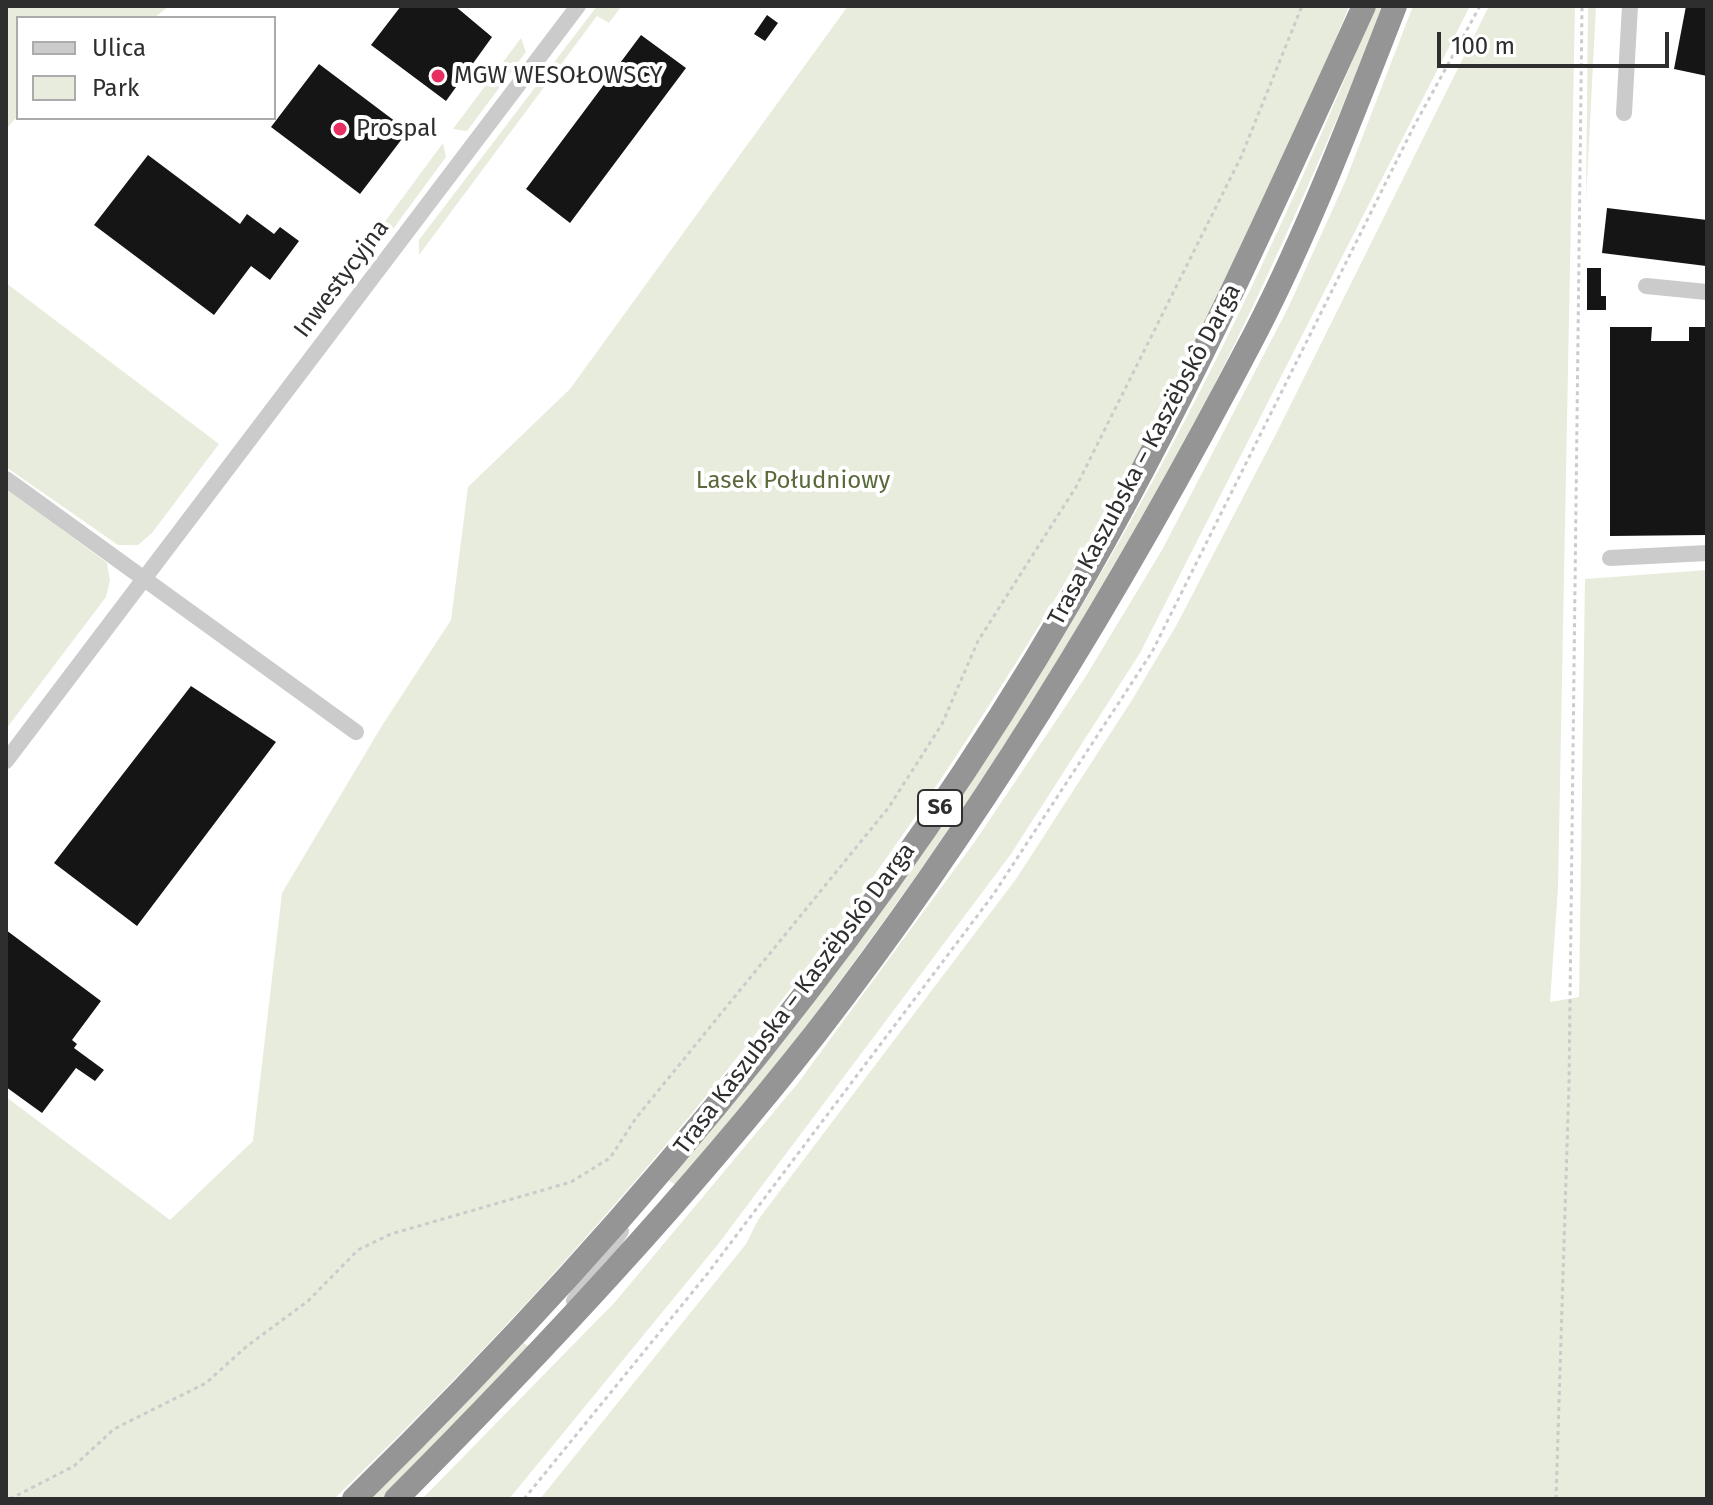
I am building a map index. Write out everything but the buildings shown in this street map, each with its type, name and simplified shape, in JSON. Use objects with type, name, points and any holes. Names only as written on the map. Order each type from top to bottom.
[{"type":"highway","name":"Trasa Kaszubska – Kaszëbskô Darga","points":[[354,1499],[516,1335],[719,1104],[883,891],[961,777],[1069,604],[1138,477],[1262,231],[1364,6]]},
{"type":"highway","name":"Trasa Kaszubska – Kaszëbskô Darga","points":[[396,1499],[537,1356],[679,1199],[816,1032],[904,913],[1102,609],[1257,329],[1341,141],[1395,6]]},
{"type":"street","name":"Inwestycyjna","points":[[6,761],[578,6]]},
{"type":"street","points":[[1624,113],[1630,6]]},
{"type":"street","points":[[1646,286],[1707,292]]},
{"type":"street","points":[[6,479],[356,732]]},
{"type":"street","points":[[1610,558],[1707,553]]},
{"type":"street","points":[[537,1356],[655,1179]]},
{"type":"street","points":[[516,1335],[679,1199]]},
{"type":"path","points":[[10,1499],[74,1466],[114,1429],[162,1402],[206,1383],[247,1346],[308,1301],[358,1250],[391,1234],[571,1182],[610,1158],[636,1118],[889,807],[942,724],[978,641],[1076,487],[1241,157],[1302,6]]},
{"type":"path","points":[[524,1499],[708,1273],[993,895],[1152,652],[1413,128],[1480,6]]},
{"type":"path","points":[[1556,1499],[1569,1084],[1582,6]]},
{"type":"green space","points":[[6,6],[169,6],[156,16],[16,16],[16,118],[6,129]]},
{"type":"green space","points":[[597,6],[620,8],[609,23],[597,16],[419,255],[419,240]]},
{"type":"green space","name":"Lasek Południowy","points":[[848,6],[1349,6],[1289,150],[1223,290],[1136,457],[1042,621],[941,779],[832,934],[717,1083],[595,1227],[468,1366],[334,1499],[6,1499],[6,1097],[170,1220],[253,1141],[282,893],[383,724],[451,620],[468,487],[570,389]]},
{"type":"green space","points":[[1375,6],[1384,6],[1267,277],[1167,475],[1081,624],[974,791],[861,953],[741,1110],[678,1186],[669,1181],[760,1064],[986,753],[1083,604],[1176,438],[1261,267]]},
{"type":"green space","points":[[1413,6],[1470,6],[1140,653],[1011,854],[719,1243],[509,1499],[422,1499],[615,1302],[798,1083],[976,840],[1086,676],[1162,550],[1288,308],[1345,182]]},
{"type":"green space","points":[[1489,6],[1575,6],[1558,888],[1550,1002],[1579,997],[1585,579],[1707,570],[1707,1499],[540,1499],[746,1244],[758,1220],[1016,879],[1132,700],[1176,626],[1276,434]]},
{"type":"green space","points":[[1588,6],[1596,6],[1586,201]]},
{"type":"green space","points":[[521,38],[526,52],[467,131],[453,129]]},
{"type":"green space","points":[[443,143],[446,157],[393,229],[378,231]]},
{"type":"green space","points":[[6,283],[219,444],[152,533],[138,545],[118,545],[6,467]]},
{"type":"green space","points":[[6,488],[107,563],[110,581],[106,597],[6,729]]},
{"type":"green space","points":[[524,1343],[531,1349],[382,1499],[370,1499]]},
{"type":"place","name":"MGW WESOŁOWSCY","points":[[438,76]]},
{"type":"place","name":"Prospal","points":[[340,129]]}]
